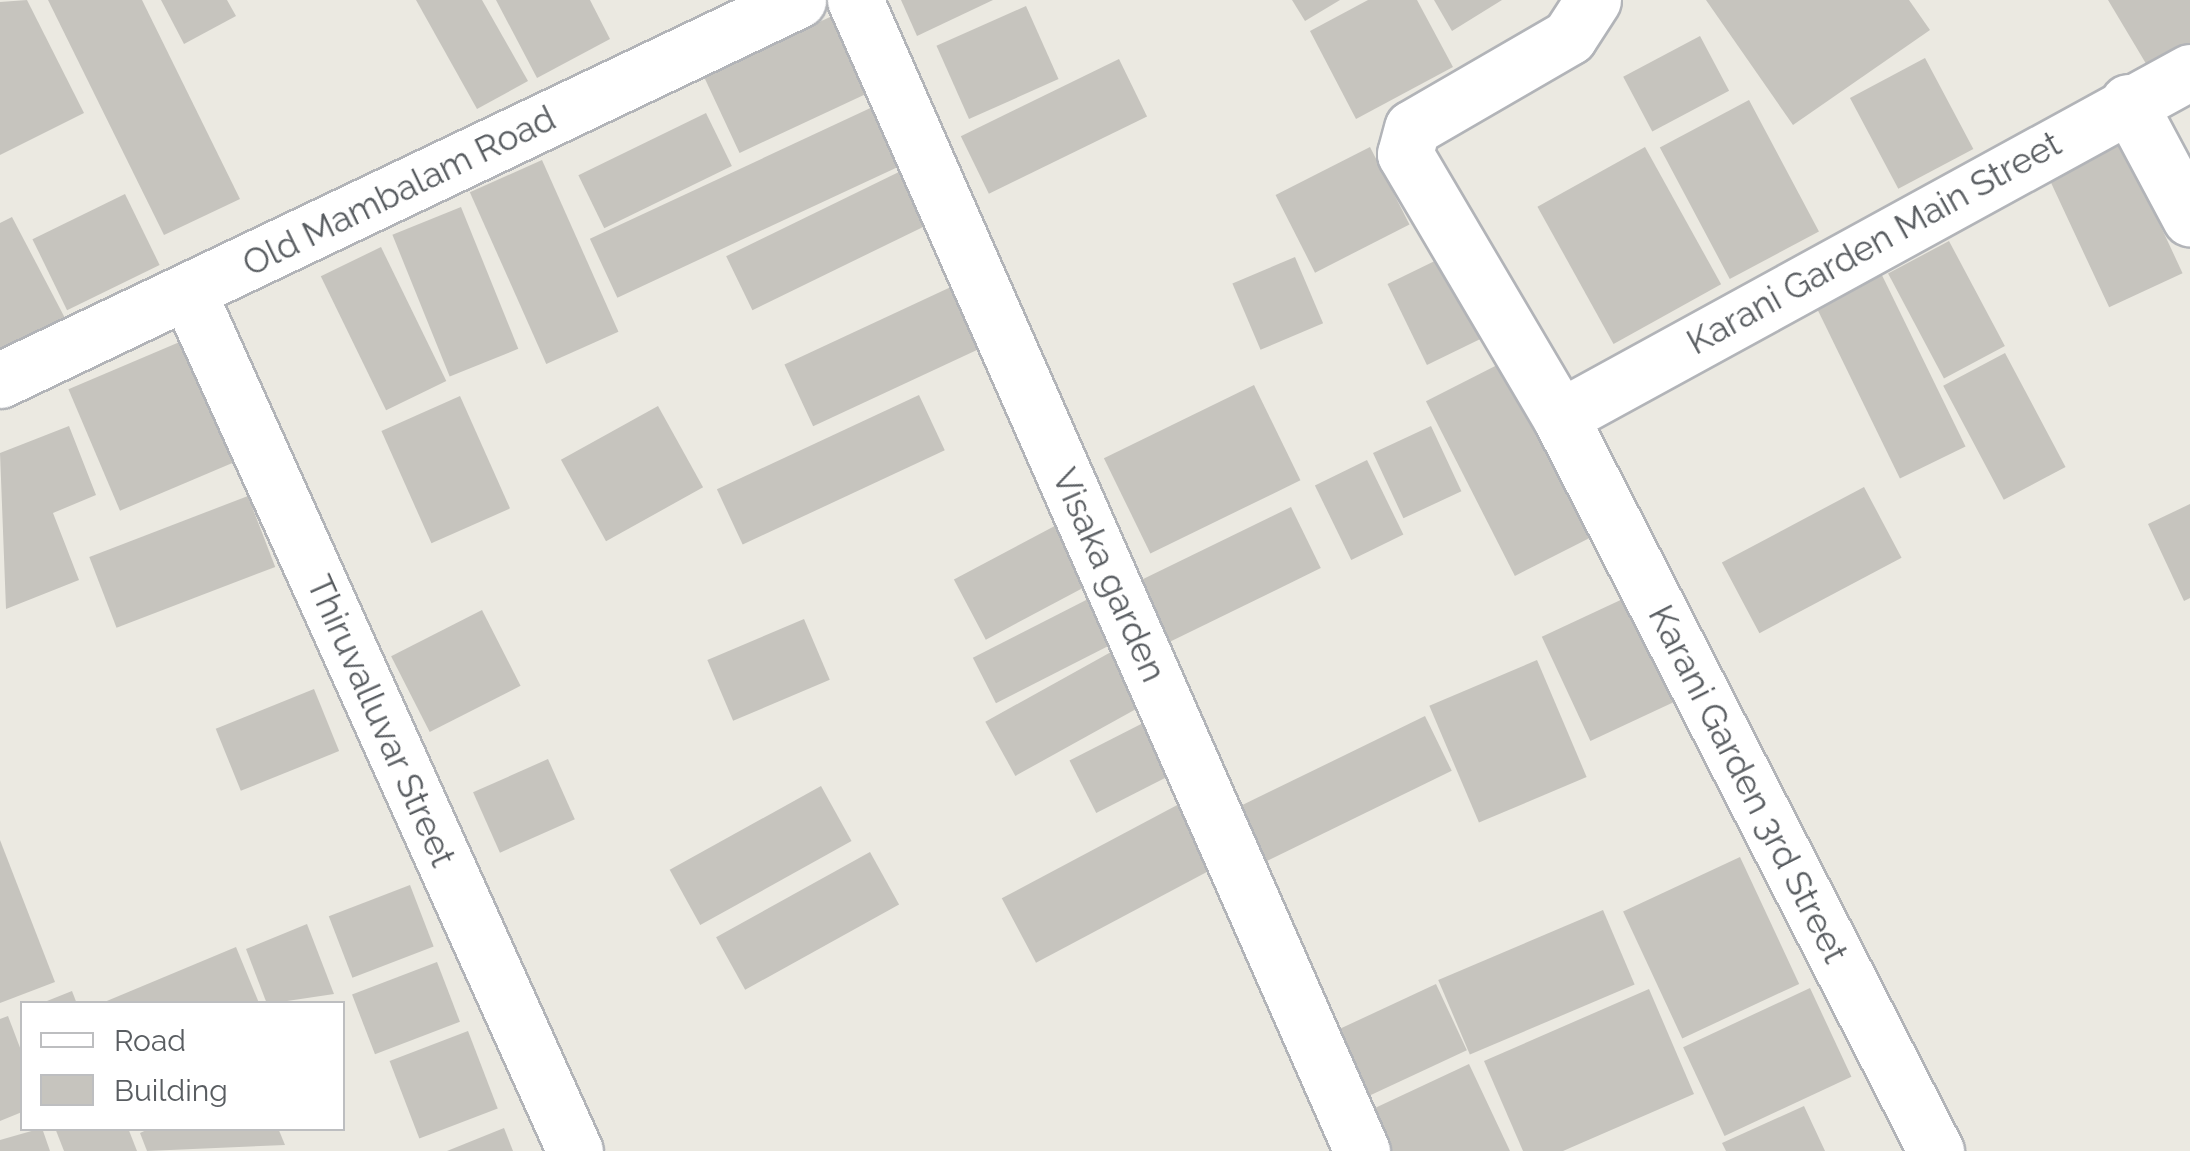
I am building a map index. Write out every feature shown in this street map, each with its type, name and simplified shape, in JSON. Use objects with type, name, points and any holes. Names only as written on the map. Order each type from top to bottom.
[{"type":"street","name":"Old Mambalam Road","points":[[0,380],[798,0]]},
{"type":"street","name":"Visaka garden","points":[[855,0],[1362,1151]]},
{"type":"street","name":"Karani Garden 3rd Street","points":[[1593,0],[1569,37],[1412,128],[1405,154],[1560,417],[1936,1151]]},
{"type":"street","name":"Karani Garden Main Street","points":[[1560,417],[2128,102],[2190,72]]},
{"type":"street","points":[[2128,102],[2190,218]]},
{"type":"street","name":"Thiruvalluvar Street","points":[[188,292],[574,1151]]},
{"type":"building","points":[[27,0],[84,113],[0,155],[0,2]]},
{"type":"building","points":[[48,0],[142,0],[240,199],[164,235]]},
{"type":"building","points":[[161,0],[227,0],[236,16],[184,44]]},
{"type":"building","points":[[416,0],[482,0],[528,81],[477,109]]},
{"type":"building","points":[[496,0],[590,0],[610,39],[537,78]]},
{"type":"building","points":[[901,0],[993,0],[917,36]]},
{"type":"building","points":[[1292,0],[1340,0],[1305,21]]},
{"type":"building","points":[[1368,0],[1417,0],[1453,67],[1356,119],[1310,31]]},
{"type":"building","points":[[1434,0],[1502,0],[1452,31]]},
{"type":"building","points":[[1706,0],[1909,0],[1930,30],[1793,125]]},
{"type":"building","points":[[2108,0],[2190,0],[2190,49],[2151,72]]},
{"type":"building","points":[[1026,6],[1059,79],[969,119],[936,46]]},
{"type":"building","points":[[845,10],[881,87],[740,153],[704,76]]},
{"type":"building","points":[[1700,36],[1729,91],[1652,132],[1623,77]]},
{"type":"building","points":[[1925,58],[1973,149],[1898,189],[1850,98]]},
{"type":"building","points":[[1119,59],[1147,117],[989,194],[961,136]]},
{"type":"building","points":[[1749,100],[1819,232],[1730,279],[1660,147]]},
{"type":"building","points":[[879,104],[906,163],[617,298],[590,239]]},
{"type":"building","points":[[706,113],[732,166],[604,228],[578,175]]},
{"type":"building","points":[[2120,139],[2183,273],[2109,307],[2047,173]]},
{"type":"building","points":[[1370,147],[1409,225],[1315,273],[1276,195]]},
{"type":"building","points":[[1645,147],[1721,284],[1614,344],[1537,207]]},
{"type":"building","points":[[542,160],[618,332],[546,364],[470,192]]},
{"type":"building","points":[[905,169],[931,223],[752,310],[726,256]]},
{"type":"building","points":[[125,194],[160,265],[67,310],[32,239]]},
{"type":"building","points":[[461,207],[518,349],[450,377],[392,235]]},
{"type":"building","points":[[12,217],[66,320],[0,354],[0,223]]},
{"type":"building","points":[[1949,241],[2005,346],[1944,378],[1888,273]]},
{"type":"building","points":[[381,247],[446,381],[386,410],[321,276]]},
{"type":"building","points":[[1445,256],[1484,337],[1427,365],[1387,284]]},
{"type":"building","points":[[1295,257],[1323,323],[1261,350],[1232,284]]},
{"type":"building","points":[[1877,265],[1966,447],[1900,479],[1811,297]]},
{"type":"building","points":[[953,286],[982,348],[813,426],[784,365]]},
{"type":"building","points":[[189,338],[241,460],[120,511],[68,389]]},
{"type":"building","points":[[2005,353],[2066,467],[2004,500],[1943,386]]},
{"type":"building","points":[[1507,360],[1596,535],[1515,576],[1426,401]]},
{"type":"building","points":[[1254,385],[1300,480],[1150,553],[1104,458]]},
{"type":"building","points":[[919,395],[945,450],[743,545],[717,489]]},
{"type":"building","points":[[460,396],[510,508],[431,543],[381,431]]},
{"type":"building","points":[[658,406],[703,487],[606,541],[561,460]]},
{"type":"building","points":[[69,426],[96,495],[53,513],[79,580],[6,609],[0,453]]},
{"type":"building","points":[[1431,426],[1461,491],[1403,518],[1373,453]]},
{"type":"building","points":[[1367,460],[1403,535],[1351,560],[1315,485]]},
{"type":"building","points":[[1864,487],[1902,558],[1759,633],[1722,563]]},
{"type":"building","points":[[248,496],[275,567],[117,628],[89,557]]},
{"type":"building","points":[[2190,504],[2190,598],[2184,601],[2148,524]]},
{"type":"building","points":[[1291,507],[1321,568],[1162,646],[1132,585]]},
{"type":"building","points":[[1066,520],[1098,580],[986,640],[954,580]]},
{"type":"building","points":[[1094,596],[1117,641],[996,703],[973,658]]},
{"type":"building","points":[[1627,597],[1676,701],[1590,741],[1542,637]]},
{"type":"building","points":[[482,610],[521,686],[430,732],[391,656]]},
{"type":"building","points":[[804,619],[830,680],[733,721],[707,660]]},
{"type":"building","points":[[1120,647],[1150,701],[1015,776],[985,722]]},
{"type":"building","points":[[1537,660],[1587,777],[1479,823],[1429,706]]},
{"type":"building","points":[[314,689],[339,751],[241,791],[216,729]]},
{"type":"building","points":[[1425,716],[1452,771],[1259,865],[1233,810]]},
{"type":"building","points":[[1147,721],[1174,774],[1096,813],[1069,760]]},
{"type":"building","points":[[548,759],[575,819],[500,853],[473,792]]},
{"type":"building","points":[[821,786],[852,841],[700,925],[670,870]]},
{"type":"building","points":[[1181,803],[1215,867],[1036,963],[1002,898]]},
{"type":"building","points":[[0,840],[55,982],[0,1003]]},
{"type":"building","points":[[870,852],[899,904],[745,990],[716,937]]},
{"type":"building","points":[[1740,857],[1799,984],[1682,1038],[1623,912]]},
{"type":"building","points":[[410,885],[434,947],[352,978],[329,916]]},
{"type":"building","points":[[1603,910],[1635,985],[1470,1055],[1438,980]]},
{"type":"building","points":[[307,924],[334,994],[266,1001],[246,949]]},
{"type":"building","points":[[236,947],[258,1001],[107,1001]]},
{"type":"building","points":[[437,962],[460,1022],[375,1054],[352,995]]},
{"type":"building","points":[[1436,984],[1467,1050],[1362,1099],[1331,1033]]},
{"type":"building","points":[[1810,988],[1851,1077],[1725,1136],[1683,1047]]},
{"type":"building","points":[[1649,989],[1694,1094],[1563,1151],[1523,1151],[1484,1061]]},
{"type":"building","points":[[72,991],[76,1001],[47,1001]]},
{"type":"building","points":[[8,1016],[20,1048],[20,1113],[0,1121],[0,1019]]},
{"type":"building","points":[[468,1031],[498,1108],[419,1139],[390,1061]]},
{"type":"building","points":[[1469,1064],[1510,1151],[1376,1151],[1360,1115]]},
{"type":"building","points":[[1804,1106],[1825,1151],[1726,1151],[1722,1143]]},
{"type":"building","points":[[504,1128],[513,1151],[447,1151]]},
{"type":"building","points":[[43,1131],[50,1151],[0,1151],[0,1140]]},
{"type":"building","points":[[56,1131],[129,1131],[137,1151],[64,1151]]},
{"type":"building","points":[[279,1131],[285,1145],[147,1151],[140,1133]]}]
